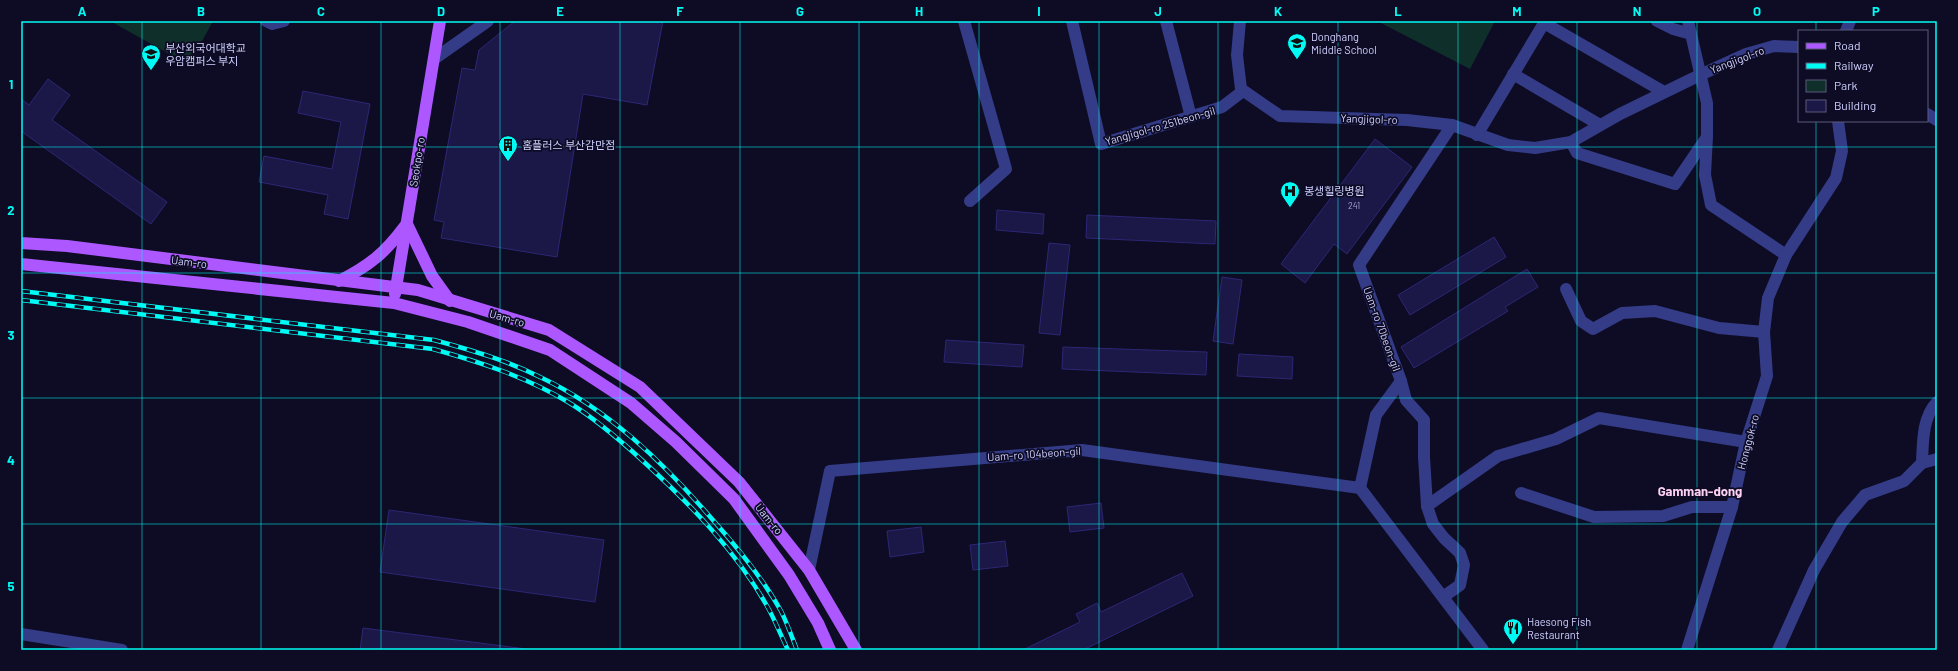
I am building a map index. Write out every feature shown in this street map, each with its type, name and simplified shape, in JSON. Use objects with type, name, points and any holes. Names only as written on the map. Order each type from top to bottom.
[{"type":"main road","name":"Seokpo-ro","points":[[394,303],[440,21]]},
{"type":"main road","points":[[339,281],[359,271],[384,252],[407,223],[432,276],[450,301]]},
{"type":"main road","name":"Uam-ro","points":[[21,243],[67,246],[418,290],[549,330],[640,387],[739,482],[809,570],[856,650]]},
{"type":"main road","name":"Uam-ro","points":[[21,264],[394,303],[468,322],[550,350],[631,403],[676,442],[734,498],[789,575],[818,623],[830,650]]},
{"type":"street","points":[[266,21],[272,24],[284,21]]},
{"type":"street","points":[[434,58],[488,21]]},
{"type":"street","points":[[964,21],[1006,169],[970,202]]},
{"type":"street","name":"Yangjigol-ro 251beon-gil","points":[[1072,21],[1101,144],[1222,107],[1243,90]]},
{"type":"street","points":[[1166,21],[1191,117]]},
{"type":"street","points":[[1240,21],[1237,55],[1241,89],[1243,90]]},
{"type":"street","points":[[1657,21],[1673,30],[1691,34]]},
{"type":"street","points":[[1688,21],[1700,75]]},
{"type":"street","points":[[1477,135],[1544,23],[1664,92]]},
{"type":"street","name":"Yangjigol-ro","points":[[1243,90],[1280,116],[1407,120],[1452,124],[1477,135],[1508,145],[1535,148],[1571,142],[1600,125],[1664,92],[1746,54],[1774,46],[1798,47]]},
{"type":"street","points":[[1513,74],[1600,125]]},
{"type":"street","name":"Yangjigol-ro","points":[[1700,75],[1707,103],[1707,136]]},
{"type":"street","points":[[1928,115],[1937,120]]},
{"type":"street","name":"Honggok-ro","points":[[1687,650],[1732,507],[1746,442],[1767,376],[1764,332],[1768,298],[1786,256],[1836,178],[1842,152],[1838,122]]},
{"type":"street","name":"Uam-ro 70beon-gil","points":[[1360,488],[1376,415],[1400,381],[1359,265],[1452,124]]},
{"type":"street","points":[[1571,142],[1578,153],[1675,184],[1707,136]]},
{"type":"street","points":[[1707,136],[1705,175],[1711,205],[1786,256]]},
{"type":"street","points":[[1566,289],[1581,321],[1593,329],[1622,313],[1655,311],[1719,328],[1764,332]]},
{"type":"street","points":[[1400,381],[1406,400],[1424,420],[1427,506],[1433,524],[1444,538],[1460,553],[1464,565],[1460,585],[1443,597]]},
{"type":"street","points":[[1922,463],[1924,432],[1933,406],[1937,402]]},
{"type":"street","points":[[1427,506],[1498,456],[1556,439],[1598,418],[1746,442]]},
{"type":"street","name":"Uam-ro 104beon-gil","points":[[809,570],[830,471],[1082,450],[1360,488]]},
{"type":"street","points":[[1778,650],[1814,570],[1842,522],[1865,495],[1904,481],[1922,463],[1937,459]]},
{"type":"street","points":[[1360,488],[1483,650]]},
{"type":"street","points":[[1521,493],[1594,517],[1663,516],[1692,507],[1732,507]]},
{"type":"street","points":[[21,634],[122,650]]},
{"type":"green space","points":[[110,21],[213,21],[189,65]]},
{"type":"green space","points":[[1377,21],[1495,21],[1470,69]]},
{"type":"building","name":"홈플러스 부산감만점","points":[[515,21],[663,21],[647,105],[583,94],[557,257],[441,238],[444,222],[434,220],[462,68],[475,70],[479,50]]},
{"type":"building","points":[[48,79],[70,95],[52,120],[167,202],[151,224],[21,131],[21,99],[29,105]]},
{"type":"building","points":[[303,91],[370,104],[348,219],[324,214],[328,195],[259,182],[264,156],[332,169],[341,122],[298,113]]},
{"type":"building","points":[[1375,139],[1412,167],[1347,254],[1334,244],[1305,283],[1281,264]]},
{"type":"building","points":[[997,210],[1044,214],[1043,234],[996,230]]},
{"type":"building","points":[[1087,215],[1216,221],[1215,244],[1086,238]]},
{"type":"building","points":[[1494,237],[1506,257],[1410,315],[1398,295]]},
{"type":"building","points":[[1049,243],[1070,245],[1060,335],[1039,333]]},
{"type":"building","points":[[1527,269],[1538,287],[1505,307],[1508,311],[1414,368],[1401,347]]},
{"type":"building","points":[[1222,277],[1242,280],[1233,344],[1213,341]]},
{"type":"building","points":[[946,340],[1024,345],[1022,367],[944,362]]},
{"type":"building","points":[[1063,347],[1207,352],[1206,375],[1062,369]]},
{"type":"building","points":[[1239,354],[1293,357],[1292,379],[1237,376]]},
{"type":"building","points":[[1101,503],[1104,528],[1070,532],[1067,507]]},
{"type":"building","points":[[389,510],[604,540],[595,602],[380,572]]},
{"type":"building","points":[[921,527],[924,552],[890,557],[887,531]]},
{"type":"building","points":[[1005,541],[1008,566],[973,570],[970,545]]},
{"type":"building","points":[[1182,573],[1193,596],[1083,650],[1023,650],[1080,622],[1076,614],[1097,603],[1101,612]]},
{"type":"building","points":[[363,628],[534,650],[360,650]]},
{"type":"railway","points":[[21,291],[434,340],[514,365],[540,377],[565,390],[611,421],[654,457],[674,477],[731,541],[758,575],[781,611],[797,650]]},
{"type":"railway","points":[[21,300],[433,349],[468,359],[536,385],[568,402],[608,430],[678,494],[727,547],[741,566],[770,611],[788,650]]},
{"type":"place","name":"Donghang Middle School","points":[[1297,60]]},
{"type":"place","name":"부산외국어대학교 우암캠퍼스 부지","points":[[151,71]]},
{"type":"place","name":"홈플러스 부산감만점","points":[[508,162]]},
{"type":"place","name":"봉생힐링병원","points":[[1290,208]]},
{"type":"place","name":"Haesong Fish Restaurant","points":[[1513,645]]},
{"type":"district","name":"Gamman-dong","points":[[1700,491]]}]
